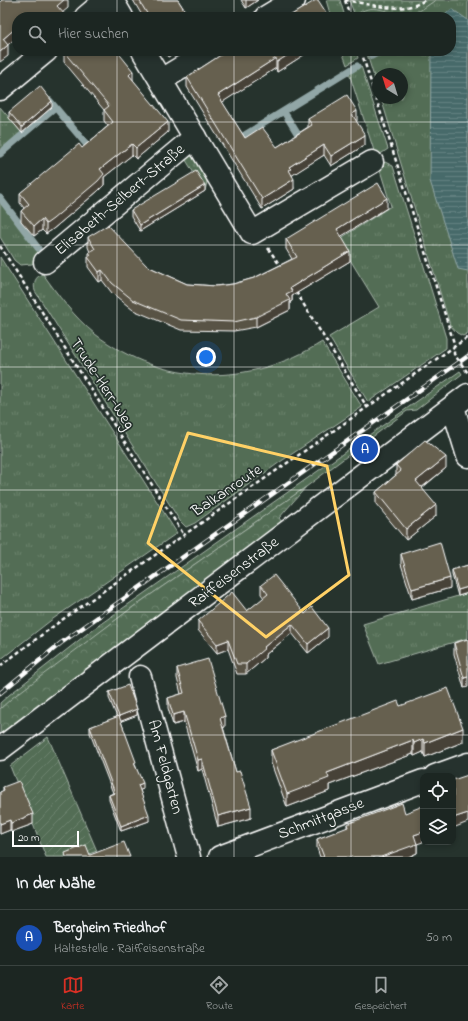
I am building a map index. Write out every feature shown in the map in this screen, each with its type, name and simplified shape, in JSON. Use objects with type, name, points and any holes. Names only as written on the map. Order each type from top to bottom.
[{"type":"street","points":[[92,12],[106,0]]},
{"type":"street","points":[[112,0],[119,12]]},
{"type":"street","points":[[274,12],[294,0]]},
{"type":"street","points":[[0,89],[40,56]]},
{"type":"street","name":"Elisabeth-Selbert-Straße","points":[[146,56],[252,233],[372,162]]},
{"type":"street","points":[[161,80],[201,56]]},
{"type":"street","name":"Elisabeth-Selbert-Straße","points":[[45,262],[195,137]]},
{"type":"street","points":[[461,401],[468,456]]},
{"type":"street","name":"Raiffeisenstraße","points":[[0,750],[461,401]]},
{"type":"street","name":"Am Feldgarten","points":[[140,677],[189,857]]},
{"type":"street","points":[[443,773],[468,764]]},
{"type":"street","name":"Schmittgasse","points":[[220,857],[420,782]]},
{"type":"path","points":[[349,12],[345,0],[407,8],[419,4],[425,0]]},
{"type":"path","points":[[364,56],[454,347],[454,354],[468,373]]},
{"type":"path","name":"Trude-Herr-Weg","points":[[0,246],[184,535]]},
{"type":"path","points":[[274,256],[283,270]]},
{"type":"path","points":[[295,290],[367,407]]},
{"type":"path","name":"Balkanroute","points":[[0,666],[184,535],[468,337]]},
{"type":"highlighted area","points":[[188,433],[327,466],[349,575],[266,637],[148,543]]},
{"type":"green space","points":[[326,0],[340,0],[344,12],[330,12]]},
{"type":"green space","points":[[349,0],[436,0],[417,12],[393,12],[380,9],[368,9],[361,12],[354,12]]},
{"type":"green space","points":[[436,0],[468,0],[468,333],[463,336],[457,333],[450,325],[383,104],[408,104],[408,68],[372,68],[372,70],[368,56],[456,56],[456,12],[360,12],[365,7],[418,11]]},
{"type":"green space","points":[[344,56],[357,56],[358,58],[347,65]]},
{"type":"green space","points":[[361,66],[372,104],[373,104],[388,149],[376,157],[349,73]]},
{"type":"green space","points":[[0,107],[22,133],[0,152]]},
{"type":"green space","points":[[194,154],[208,177],[205,191],[184,157],[186,155]]},
{"type":"green space","points":[[385,162],[393,166],[446,338],[446,348],[368,402],[329,337],[379,307],[338,240],[391,206],[379,167]]},
{"type":"green space","points":[[0,201],[36,249],[39,247],[45,254],[32,264],[20,265],[14,260],[0,237]]},
{"type":"green space","points":[[0,257],[177,533],[50,621],[0,660]]},
{"type":"green space","points":[[43,274],[73,313],[95,334],[122,351],[149,364],[178,372],[207,375],[237,373],[266,367],[294,357],[322,342],[362,407],[280,462],[195,523],[186,527],[180,521],[35,291],[35,281],[40,275]]},
{"type":"green space","points":[[460,371],[462,374],[416,410],[407,411],[306,487],[133,607],[0,709],[0,703],[9,695],[92,630]]},
{"type":"green space","points":[[306,487],[279,518],[282,522],[0,735],[0,709],[12,698],[133,607]]},
{"type":"green space","points":[[468,593],[468,638],[379,664],[363,624]]},
{"type":"green space","points":[[48,737],[97,851],[81,857],[46,857],[10,766]]},
{"type":"water","points":[[452,9],[468,20],[468,271],[458,269],[430,181],[431,56],[456,56],[456,12],[448,12]]},
{"type":"building","points":[[2,0],[64,0],[57,6],[62,12],[12,12],[12,31],[3,39],[8,45],[0,52],[0,2]]},
{"type":"building","points":[[139,0],[178,0],[186,12],[146,12]]},
{"type":"building","points":[[318,0],[326,12],[296,12]]},
{"type":"building","points":[[67,56],[121,56],[133,71],[129,75],[168,122],[136,148],[132,144],[100,169],[104,174],[98,181],[53,219],[46,224],[42,219],[34,226],[21,211],[29,204],[20,193],[79,144],[82,148],[113,122],[104,110],[109,106]]},
{"type":"building","points":[[219,56],[286,56],[277,62],[276,58],[218,95],[245,138],[262,127],[277,147],[312,125],[308,119],[347,95],[357,111],[352,114],[365,135],[331,156],[324,145],[289,167],[294,179],[262,199],[187,77]]},
{"type":"building","points":[[40,86],[52,101],[22,127],[9,112]]},
{"type":"building","points":[[196,171],[205,185],[140,225],[131,210]]},
{"type":"building","points":[[378,183],[387,198],[337,229],[350,251],[290,288],[292,291],[286,294],[290,300],[256,317],[234,322],[181,320],[133,300],[112,283],[102,270],[99,272],[88,257],[91,255],[89,252],[95,249],[88,237],[108,225],[147,266],[187,284],[216,286],[233,284],[254,278],[297,257],[286,239]]},
{"type":"building","points":[[425,440],[446,457],[416,481],[436,505],[406,529],[376,492],[401,471],[396,465]]},
{"type":"building","points":[[440,542],[450,578],[412,589],[401,554]]},
{"type":"building","points":[[468,565],[468,587],[458,590],[452,570]]},
{"type":"building","points":[[274,575],[305,614],[312,607],[328,628],[308,644],[292,624],[246,664],[237,664],[228,640],[217,644],[198,621],[232,592],[247,611],[268,594],[261,585]]},
{"type":"building","points":[[468,639],[468,677],[464,678],[454,643]]},
{"type":"building","points":[[208,659],[225,716],[220,718],[236,772],[240,771],[251,807],[218,816],[202,759],[198,760],[184,712],[173,715],[168,698],[184,693],[177,668]]},
{"type":"building","points":[[128,685],[137,709],[119,716],[109,692]]},
{"type":"building","points":[[448,688],[463,728],[425,743],[423,739],[414,743],[413,740],[327,773],[329,778],[287,794],[271,750],[398,701],[400,706]]},
{"type":"building","points":[[119,716],[136,762],[134,763],[143,783],[138,785],[149,815],[121,826],[109,795],[115,793],[90,727]]},
{"type":"building","points":[[468,775],[468,813],[456,817],[456,809],[456,779]]},
{"type":"building","points":[[19,781],[33,814],[11,823],[10,820],[0,824],[0,792],[4,790],[3,787]]},
{"type":"building","points":[[402,803],[405,813],[420,807],[420,833],[414,835],[417,844],[381,857],[324,857],[317,839],[348,827],[347,824]]},
{"type":"building","points":[[124,842],[130,857],[66,857],[65,853],[86,845],[90,855]]},
{"type":"waterway","points":[[240,138],[357,66]]},
{"type":"waterway","points":[[50,101],[92,151]]},
{"type":"waterway","points":[[0,154],[55,107]]},
{"type":"waterway","points":[[284,112],[302,141]]},
{"type":"waterway","points":[[0,198],[38,248]]},
{"type":"railway","points":[[0,693],[61,643],[468,356]]},
{"type":"place","name":"Bergheim Friedhof","points":[[365,449]]}]
